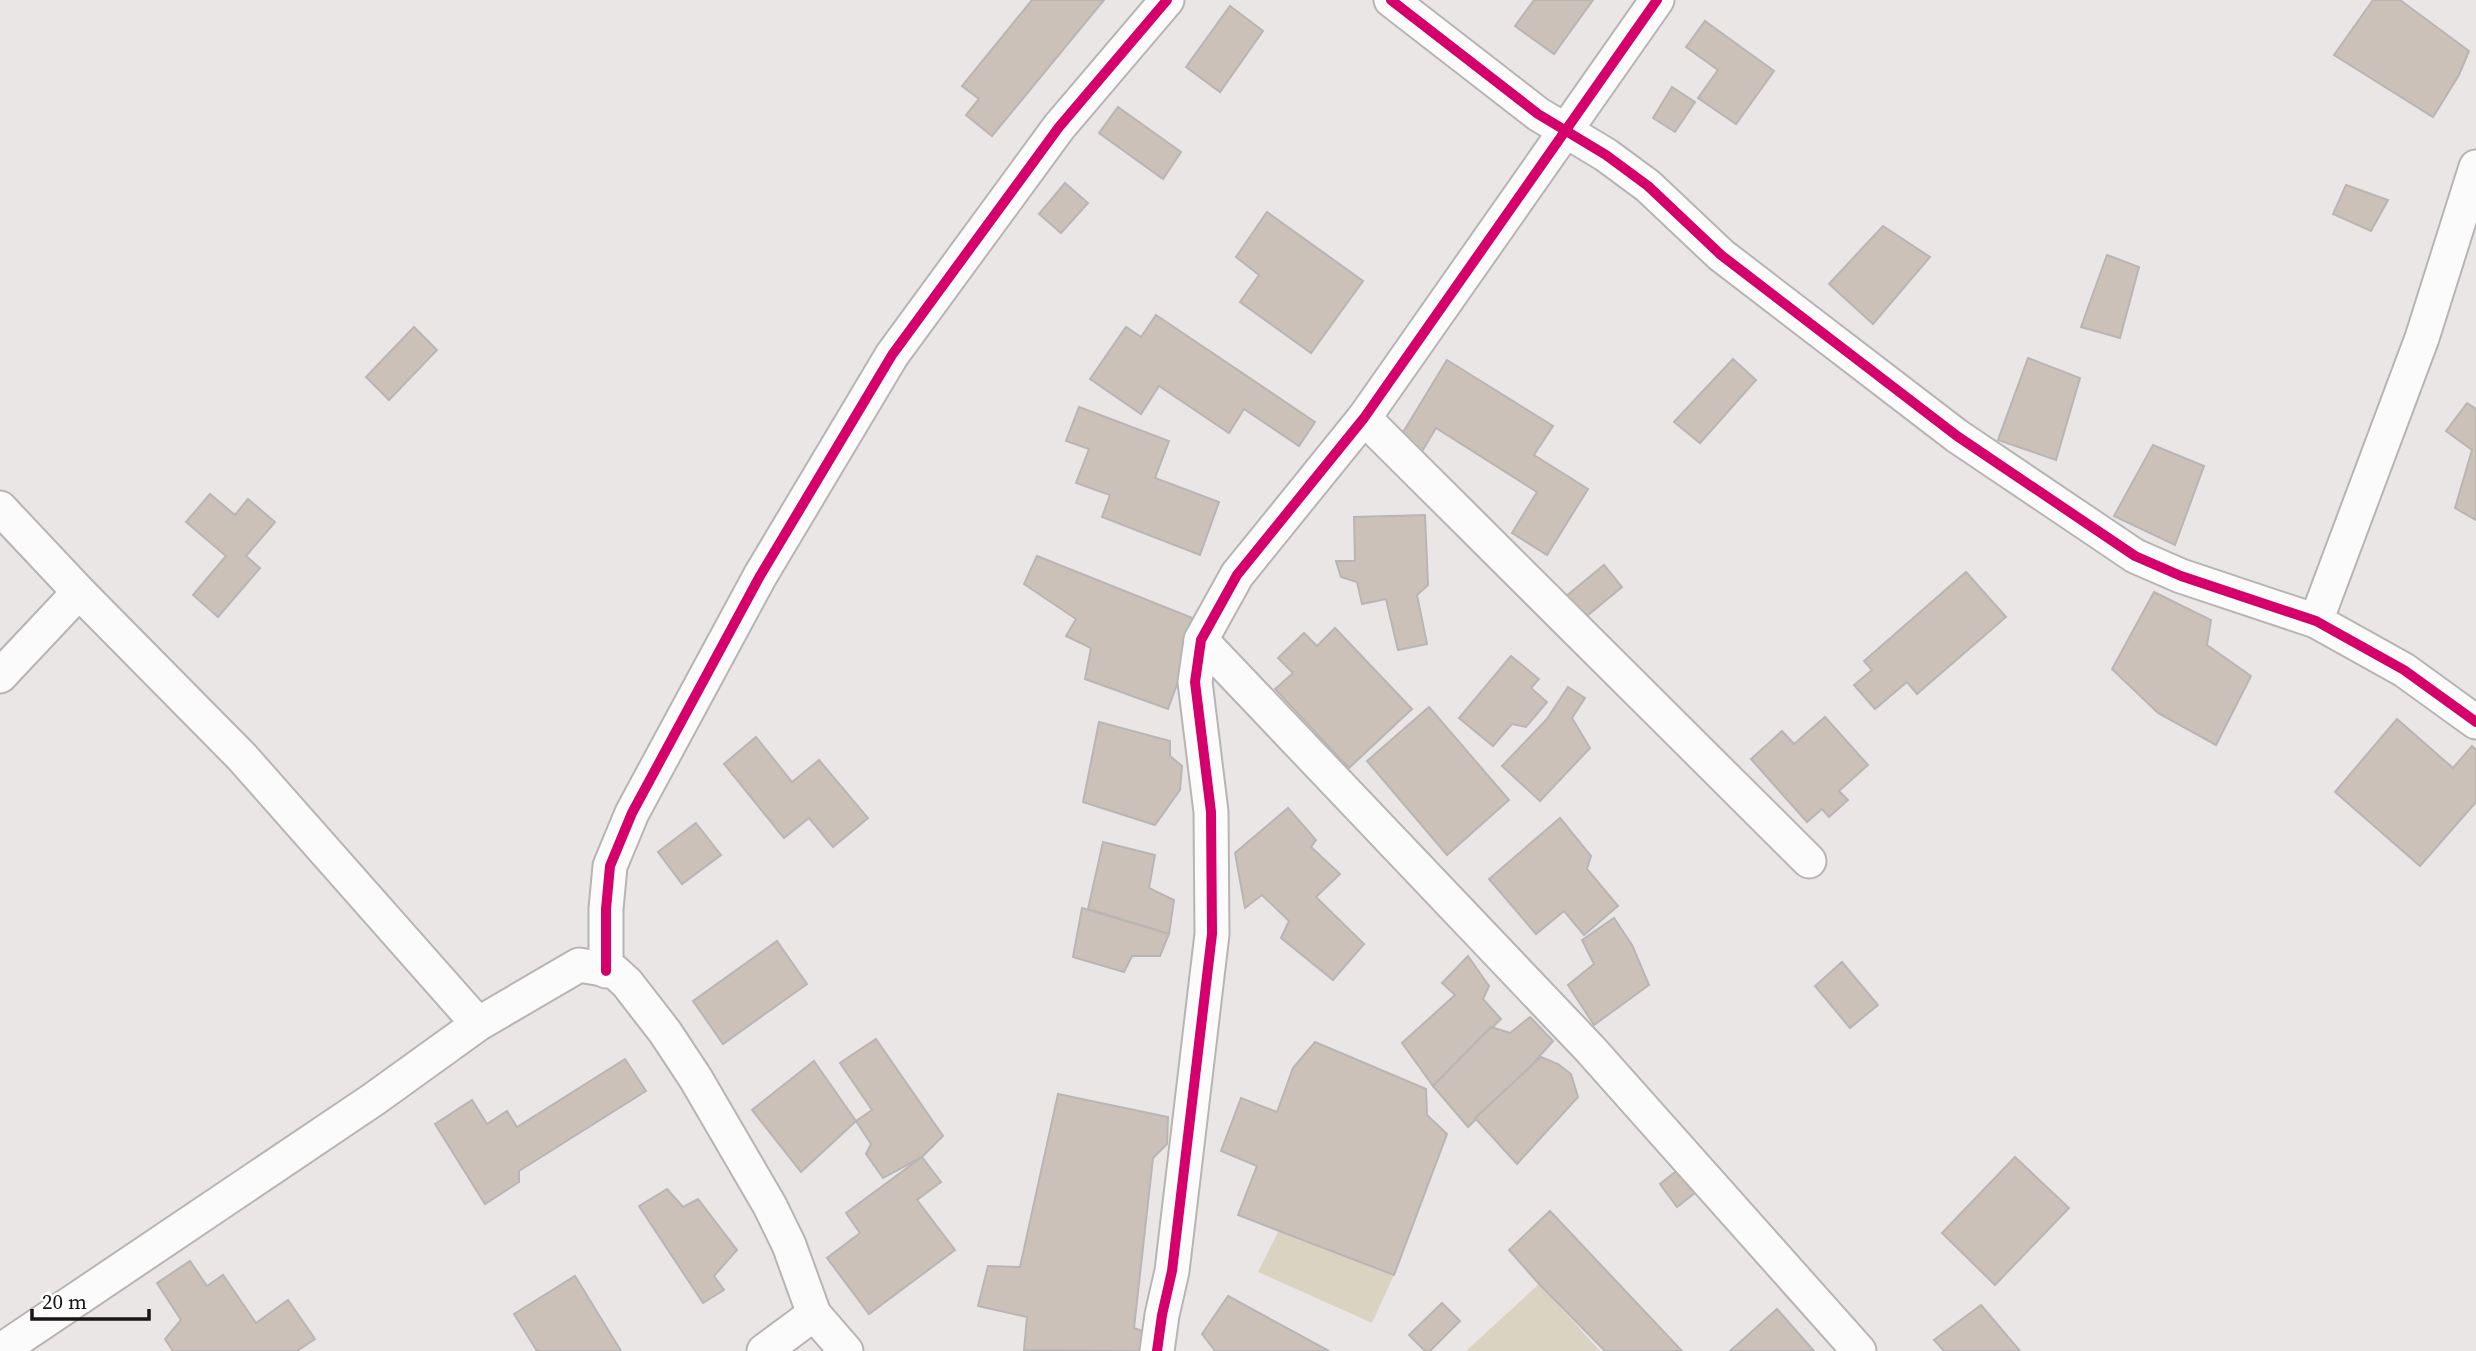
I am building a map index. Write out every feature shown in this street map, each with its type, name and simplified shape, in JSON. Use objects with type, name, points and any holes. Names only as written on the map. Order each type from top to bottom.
[{"type":"street","points":[[606,971],[606,909],[610,866],[632,813],[760,576],[892,355],[1059,127],[1167,0]]},
{"type":"street","points":[[1391,0],[1538,114],[1566,129],[1648,186],[1721,255],[1957,436],[2135,556],[2181,576],[2316,621],[2404,670],[2476,722]]},
{"type":"street","points":[[1157,1351],[1161,1315],[1172,1271],[1212,934],[1211,812],[1195,682],[1201,640],[1237,575],[1364,418],[1657,0]]},
{"type":"street","points":[[2316,621],[2422,338],[2476,167]]},
{"type":"street","points":[[1364,418],[1810,861]]},
{"type":"street","points":[[0,508],[242,757],[478,1024]]},
{"type":"street","points":[[0,676],[79,592]]},
{"type":"street","points":[[1201,640],[1590,1049],[1859,1351]]},
{"type":"street","points":[[0,1351],[374,1098],[478,1024],[579,965],[614,971],[627,983],[665,1032],[696,1079],[770,1206],[789,1245],[814,1314],[846,1351]]},
{"type":"street","points":[[764,1351],[814,1314]]},
{"type":"shaded area","points":[[1279,1230],[1394,1275],[1372,1323],[1258,1272]]},
{"type":"shaded area","points":[[1539,1284],[1600,1351],[1466,1351]]},
{"type":"building","points":[[1032,0],[1104,0],[992,136],[966,115],[979,99],[962,86]]},
{"type":"building","points":[[1534,0],[1593,0],[1554,54],[1515,26]]},
{"type":"building","points":[[2373,0],[2400,0],[2469,51],[2459,75],[2433,117],[2334,55]]},
{"type":"building","points":[[1230,6],[1263,31],[1220,92],[1186,67]]},
{"type":"building","points":[[1705,21],[1774,71],[1736,124],[1698,98],[1718,70],[1686,47]]},
{"type":"building","points":[[1672,87],[1695,102],[1675,132],[1653,118]]},
{"type":"building","points":[[1118,107],[1181,152],[1163,179],[1099,133]]},
{"type":"building","points":[[1065,183],[1088,203],[1061,233],[1039,214]]},
{"type":"building","points":[[2346,185],[2388,200],[2371,231],[2333,214]]},
{"type":"building","points":[[1267,212],[1363,281],[1311,353],[1240,302],[1259,275],[1236,257]]},
{"type":"building","points":[[1883,226],[1930,257],[1873,324],[1829,284]]},
{"type":"building","points":[[2107,255],[2139,267],[2120,338],[2081,327]]},
{"type":"building","points":[[1156,315],[1315,422],[1299,446],[1244,409],[1229,433],[1159,386],[1141,414],[1090,379],[1126,327],[1141,337]]},
{"type":"building","points":[[414,327],[437,350],[389,400],[366,377]]},
{"type":"building","points":[[2028,358],[2080,378],[2056,460],[1998,440]]},
{"type":"building","points":[[1733,359],[1756,380],[1700,443],[1674,422]]},
{"type":"building","points":[[1447,360],[1553,426],[1534,455],[1588,489],[1547,555],[1512,533],[1537,492],[1436,428],[1421,453],[1399,439]]},
{"type":"building","points":[[2467,403],[2476,409],[2476,520],[2455,508],[2472,450],[2446,431]]},
{"type":"building","points":[[1079,407],[1169,441],[1155,478],[1219,502],[1200,555],[1102,517],[1110,495],[1076,483],[1089,449],[1066,441]]},
{"type":"building","points":[[2153,445],[2204,466],[2175,545],[2114,516]]},
{"type":"building","points":[[210,494],[235,515],[248,499],[275,522],[246,556],[260,568],[218,617],[193,595],[226,556],[186,522]]},
{"type":"building","points":[[1425,515],[1428,585],[1417,595],[1427,644],[1398,650],[1386,599],[1362,604],[1357,582],[1341,577],[1336,561],[1355,561],[1354,517]]},
{"type":"building","points":[[1037,556],[1200,621],[1168,709],[1085,679],[1091,648],[1066,636],[1076,619],[1024,584]]},
{"type":"building","points":[[1604,565],[1622,587],[1582,620],[1564,598]]},
{"type":"building","points":[[1966,572],[2006,617],[1917,694],[1907,682],[1875,709],[1854,685],[1872,670],[1864,661]]},
{"type":"building","points":[[2154,592],[2211,620],[2207,645],[2251,676],[2216,745],[2158,713],[2112,669]]},
{"type":"building","points":[[1335,628],[1412,709],[1349,768],[1275,689],[1293,673],[1278,658],[1304,633],[1317,646]]},
{"type":"building","points":[[1511,656],[1539,679],[1531,688],[1547,702],[1526,727],[1512,724],[1493,746],[1459,718]]},
{"type":"building","points":[[1568,687],[1585,698],[1572,718],[1590,748],[1540,801],[1502,766],[1547,719]]},
{"type":"building","points":[[1429,707],[1509,800],[1447,855],[1367,761]]},
{"type":"building","points":[[1825,717],[1868,765],[1839,791],[1848,800],[1829,817],[1822,809],[1807,822],[1751,759],[1782,731],[1794,744]]},
{"type":"building","points":[[2397,719],[2453,768],[2472,746],[2476,750],[2476,802],[2420,866],[2335,792]]},
{"type":"building","points":[[1099,722],[1170,741],[1170,756],[1182,766],[1180,790],[1155,825],[1083,802]]},
{"type":"building","points":[[756,737],[792,782],[819,760],[868,818],[833,847],[809,818],[784,838],[724,764]]},
{"type":"building","points":[[1288,808],[1316,840],[1311,847],[1340,874],[1316,897],[1364,944],[1333,980],[1281,938],[1289,921],[1262,895],[1245,908],[1235,853]]},
{"type":"building","points":[[1560,818],[1591,856],[1587,869],[1618,906],[1584,935],[1564,911],[1536,934],[1489,879]]},
{"type":"building","points":[[696,823],[721,855],[682,884],[658,852]]},
{"type":"building","points":[[1103,842],[1155,855],[1149,888],[1174,900],[1169,934],[1088,909]]},
{"type":"building","points":[[1082,908],[1169,934],[1160,956],[1132,956],[1124,972],[1073,957]]},
{"type":"building","points":[[1614,918],[1632,945],[1649,985],[1594,1025],[1568,985],[1594,964],[1582,940]]},
{"type":"building","points":[[777,941],[807,984],[723,1044],[693,1001]]},
{"type":"building","points":[[1468,956],[1489,986],[1483,999],[1501,1019],[1433,1086],[1402,1043],[1455,995],[1442,983]]},
{"type":"building","points":[[1842,962],[1878,1005],[1850,1028],[1815,986]]},
{"type":"building","points":[[1530,1017],[1553,1041],[1468,1127],[1433,1086],[1491,1027],[1510,1033]]},
{"type":"building","points":[[876,1039],[943,1136],[922,1157],[883,1178],[866,1154],[871,1144],[856,1121],[872,1110],[840,1063]]},
{"type":"building","points":[[1315,1042],[1426,1089],[1427,1115],[1447,1134],[1394,1275],[1238,1215],[1257,1166],[1221,1151],[1241,1098],[1277,1112],[1293,1068]]},
{"type":"building","points":[[1541,1057],[1558,1064],[1571,1074],[1578,1097],[1517,1164],[1475,1118]]},
{"type":"building","points":[[625,1059],[646,1091],[519,1171],[519,1182],[485,1204],[435,1124],[472,1100],[487,1124],[507,1111],[517,1127]]},
{"type":"building","points":[[814,1061],[856,1121],[801,1172],[752,1110]]},
{"type":"building","points":[[1058,1094],[1168,1117],[1167,1144],[1153,1158],[1134,1328],[1148,1333],[1148,1351],[1024,1350],[1027,1317],[978,1306],[988,1266],[1020,1267]]},
{"type":"building","points":[[922,1157],[941,1182],[917,1200],[955,1250],[869,1314],[827,1258],[860,1233],[846,1213]]},
{"type":"building","points":[[2015,1157],[2069,1208],[1995,1285],[1942,1233]]},
{"type":"building","points":[[1679,1169],[1696,1192],[1677,1207],[1660,1184]]},
{"type":"building","points":[[667,1189],[683,1207],[698,1199],[737,1250],[714,1276],[724,1290],[703,1303],[639,1206]]},
{"type":"building","points":[[1550,1211],[1682,1351],[1605,1351],[1539,1284],[1509,1250]]},
{"type":"building","points":[[190,1261],[207,1286],[223,1275],[256,1323],[288,1300],[315,1339],[297,1351],[173,1351],[165,1339],[181,1320],[157,1283]]},
{"type":"building","points":[[575,1276],[621,1351],[537,1351],[514,1314]]},
{"type":"building","points":[[1228,1296],[1329,1351],[1215,1351],[1202,1334]]},
{"type":"building","points":[[1442,1303],[1460,1321],[1430,1351],[1425,1351],[1409,1335]]},
{"type":"building","points":[[1981,1305],[2020,1351],[1944,1351],[1934,1340]]},
{"type":"building","points":[[1777,1309],[1814,1351],[1730,1351]]},
{"type":"cycle path","points":[[606,971],[606,909],[610,866],[632,813],[760,576],[892,355],[1059,127],[1167,0]]},
{"type":"cycle path","points":[[1391,0],[1538,114],[1606,155],[1648,186],[1721,255],[1957,436],[2135,556],[2181,576],[2316,621],[2404,670],[2476,722]]},
{"type":"cycle path","points":[[1157,1351],[1172,1271],[1212,934],[1211,812],[1195,682],[1201,640],[1237,575],[1364,418],[1657,0]]}]
